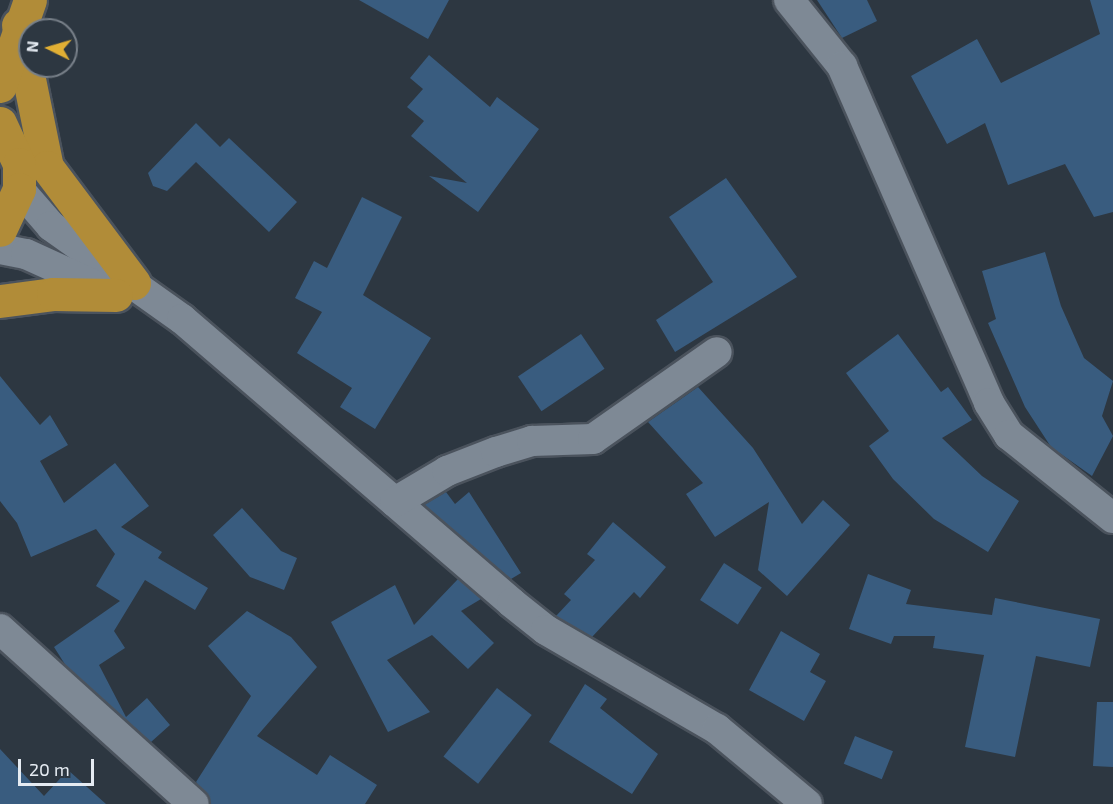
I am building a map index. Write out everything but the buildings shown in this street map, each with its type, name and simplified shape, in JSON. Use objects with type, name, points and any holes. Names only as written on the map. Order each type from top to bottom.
[{"type":"highway","points":[[0,86],[24,13]]},
{"type":"highway","points":[[0,301],[53,294],[125,289],[47,167],[24,13]]},
{"type":"highway","points":[[0,123],[19,164],[19,189],[0,230]]},
{"type":"street","points":[[789,0],[842,66],[989,403],[1009,435],[1113,518]]},
{"type":"street","points":[[19,189],[51,226],[125,289]]},
{"type":"street","points":[[0,249],[26,254],[125,289],[182,319],[546,630],[717,729],[807,804]]},
{"type":"street","points":[[395,502],[447,471],[496,452],[532,441],[592,439],[717,352]]},
{"type":"street","points":[[0,629],[194,804]]}]
